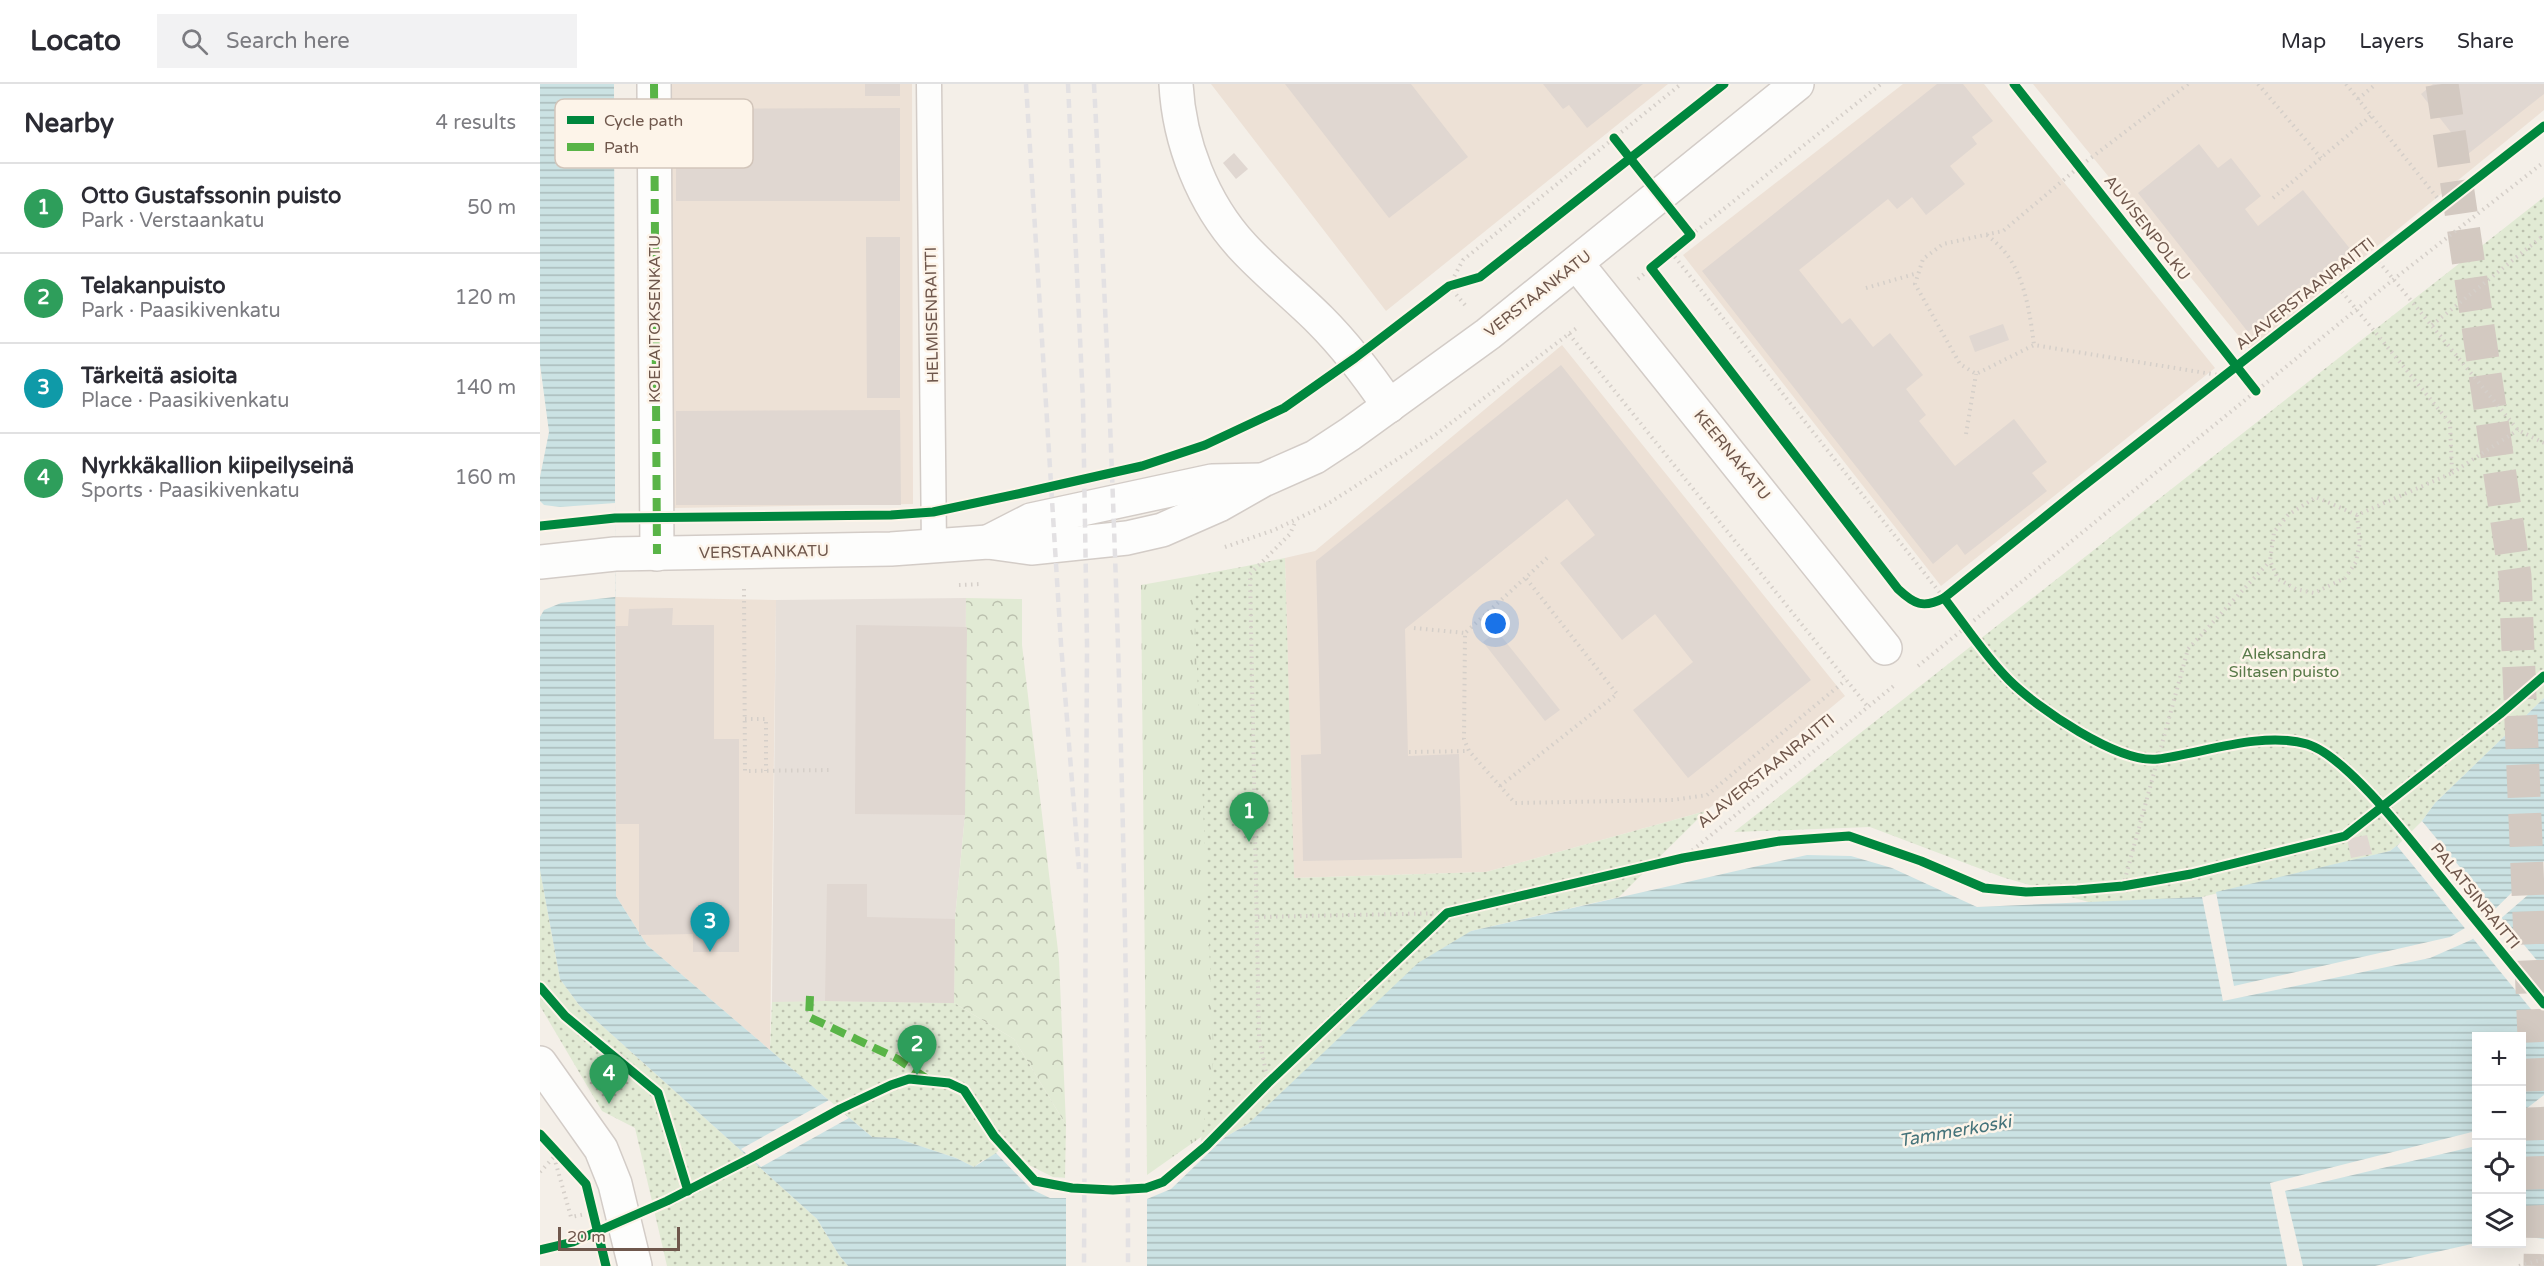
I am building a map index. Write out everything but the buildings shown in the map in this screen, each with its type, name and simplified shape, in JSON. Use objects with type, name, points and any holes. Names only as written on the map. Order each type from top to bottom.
[{"type":"street","name":"KOELAITOKSENKATU","points":[[654,84],[654,99]]},
{"type":"street","points":[[1176,84],[1178,114],[1198,176],[1224,222],[1243,247],[1321,321],[1348,351],[1389,406]]},
{"type":"street","name":"VERSTAANKATU","points":[[540,562],[615,555],[934,546],[988,542],[1031,520],[1212,481],[1263,480],[1315,457],[1488,334],[1797,84]]},
{"type":"street","name":"KOELAITOKSENKATU","points":[[655,168],[657,554]]},
{"type":"street","name":"KEERNAKATU","points":[[1577,264],[1885,648]]},
{"type":"street","points":[[540,1063],[601,1149],[599,1200],[635,1266]]},
{"type":"lane","name":"HELMISENRAITTI","points":[[929,84],[934,546]]},
{"type":"path","points":[[1449,286],[1462,260],[1617,141],[1681,84]]},
{"type":"path","points":[[1658,277],[1651,268],[1881,84]]},
{"type":"path","points":[[1976,374],[1960,364],[1915,284],[1923,259],[1943,244],[2003,231],[2079,167],[2188,84]]},
{"type":"path","points":[[2258,84],[2321,158]]},
{"type":"path","points":[[2346,84],[2443,205]]},
{"type":"path","points":[[2358,99],[2376,84]]},
{"type":"path","points":[[2273,198],[2372,116]]},
{"type":"path","points":[[1966,627],[2355,310],[2544,162]]},
{"type":"path","points":[[1659,195],[1674,249],[1952,608]]},
{"type":"path","points":[[2435,211],[2452,198]]},
{"type":"path","points":[[2432,325],[2544,234]]},
{"type":"path","points":[[1987,235],[2005,252],[2018,277],[2030,310],[2034,345]]},
{"type":"path","points":[[2375,257],[2518,430],[2544,443]]},
{"type":"path","points":[[1866,288],[1919,272]]},
{"type":"path","points":[[1440,293],[1449,286],[1459,283]]},
{"type":"path","points":[[2338,287],[2450,423],[2452,473]]},
{"type":"path","points":[[1547,558],[1465,633],[1464,739],[1469,751],[1515,803],[1672,800],[1707,795],[1846,680],[1569,334]]},
{"type":"path","points":[[1976,374],[2034,345],[2227,373]]},
{"type":"path","points":[[2215,383],[2227,373]]},
{"type":"path","points":[[1966,434],[1976,374]]},
{"type":"path","points":[[2249,383],[2256,391]]},
{"type":"path","points":[[2357,515],[2360,542],[2356,562],[2345,578],[2314,593],[2296,588],[2278,579],[2270,561],[2274,532],[2288,515],[2316,497],[2357,515],[2452,473],[2518,430]]},
{"type":"path","points":[[1268,1083],[1259,1037],[1250,574],[1290,534],[1297,519]]},
{"type":"path","points":[[2123,886],[2151,759],[2188,649],[2270,561]]},
{"type":"path","points":[[1500,786],[1617,694],[1525,578]]},
{"type":"path","points":[[744,585],[745,771],[833,770]]},
{"type":"path","points":[[1932,605],[1953,591]]},
{"type":"path","points":[[1959,617],[1973,636]]},
{"type":"path","points":[[1414,628],[1465,633]]},
{"type":"path","points":[[745,719],[766,720],[766,771]]},
{"type":"path","points":[[1409,752],[1469,751]]},
{"type":"path","points":[[2151,759],[2166,757]]},
{"type":"path","points":[[1672,861],[1705,854]]},
{"type":"path","points":[[2111,887],[2134,884]]},
{"type":"path","points":[[1258,917],[1447,914],[1458,911]]},
{"type":"path","points":[[1439,922],[1447,914]]},
{"type":"path","points":[[1260,1091],[1276,1075]]},
{"type":"path","points":[[552,1147],[565,1161]]},
{"type":"path","points":[[554,1158],[571,1217],[599,1200]]},
{"type":"path","points":[[596,1225],[599,1200]]},
{"type":"path","points":[[2519,1266],[2544,1259]]},
{"type":"shaded area","points":[[671,84],[912,84],[913,504],[673,508],[671,168],[753,168],[753,99],[671,99]]},
{"type":"shaded area","points":[[1211,84],[1668,84],[1386,311]]},
{"type":"shaded area","points":[[1903,84],[1984,84],[2215,368],[1941,586],[1683,255]]},
{"type":"shaded area","points":[[2033,84],[2544,84],[2544,110],[2250,350]]},
{"type":"shaded area","points":[[1562,345],[1845,696],[1706,811],[1486,872],[1293,878],[1285,558],[1315,551]]},
{"type":"shaded area","points":[[615,597],[776,600],[770,1050],[647,945],[616,896]]},
{"type":"shaded area","points":[[966,598],[965,815],[955,918],[954,1003],[772,1002],[776,600]]},
{"type":"green space","name":"Aleksandra Siltasen puisto","points":[[2544,197],[2544,698],[2435,803],[2414,832],[2390,851],[2202,897],[2092,903],[2002,877],[1870,827],[1734,832]]},
{"type":"green space","points":[[1285,558],[1294,878],[1486,872],[1706,811],[1619,897],[1471,931],[1248,1124],[1199,1152],[1214,1058],[1193,577]]},
{"type":"green space","points":[[1237,568],[1242,1097],[1201,1137],[1147,1175],[1141,585]]},
{"type":"green space","points":[[966,598],[1022,599],[1022,645],[1059,959],[1066,1125],[1014,1039],[954,1003],[955,918],[965,815]]},
{"type":"green space","points":[[540,870],[560,979],[579,1005],[817,1219],[848,1266],[667,1266],[635,1128],[602,1111],[540,1006]]},
{"type":"green space","points":[[772,1002],[954,1003],[1014,1039],[1066,1125],[1065,1178],[1045,1177],[983,1160],[974,1167],[956,1158],[896,1138],[872,1137],[770,1050]]},
{"type":"water","name":"Tammerkoski","points":[[540,84],[614,84],[614,99],[555,99],[555,168],[614,168],[616,896],[647,945],[872,1137],[896,1138],[956,1158],[974,1167],[996,1153],[1045,1177],[1144,1183],[1171,1176],[1199,1152],[1248,1124],[1418,963],[1471,931],[1807,855],[1851,856],[1892,868],[1977,907],[2202,897],[2223,1001],[2430,958],[2471,940],[2498,921],[2544,881],[2544,1095],[2526,1109],[2526,1032],[2472,1032],[2472,1132],[2270,1183],[2287,1266],[848,1266],[817,1219],[579,1005],[560,979],[540,870]]},
{"type":"water","points":[[2544,698],[2544,861],[2492,912],[2450,937],[2234,986],[2216,892],[2390,851],[2414,832],[2435,803]]},
{"type":"water","points":[[2544,1111],[2544,1239],[2526,1237],[2526,1125]]},
{"type":"water","points":[[2472,1147],[2472,1244],[2375,1266],[2303,1266],[2285,1191]]},
{"type":"pier","points":[[540,364],[549,432],[540,477]]},
{"type":"pier","points":[[540,501],[544,505],[560,507],[615,503],[615,597],[561,603],[544,610],[540,617]]},
{"type":"pier","points":[[2422,821],[2497,912],[2468,932],[2397,846]]},
{"type":"pier","points":[[2500,916],[2544,969],[2544,1025],[2471,936]]},
{"type":"pier","points":[[829,1100],[849,1118],[761,1167],[741,1149]]},
{"type":"pier","points":[[1226,1136],[1171,1189],[1147,1199],[1147,1266],[1066,1266],[1066,1198],[1050,1198],[1031,1189],[996,1153],[999,1150],[1053,1177],[1066,1178],[1066,1175],[1147,1180],[1147,1182],[1171,1176],[1199,1152]]},
{"type":"tunnel","points":[[2442,84],[2515,576],[2541,1207],[2540,1266]]},
{"type":"railway","points":[[1026,84],[1061,644],[1079,869]]},
{"type":"railway","points":[[1068,84],[1083,402],[1087,644],[1084,1266]]},
{"type":"railway","points":[[1094,84],[1119,675],[1126,970],[1128,1266]]},
{"type":"marked path","points":[[654,84],[654,99]]},
{"type":"marked path","points":[[655,168],[657,554]]},
{"type":"marked path","points":[[810,996],[809,1017],[896,1058],[926,1078]]},
{"type":"cycle path","points":[[540,526],[615,518],[891,515],[933,512],[1142,466],[1205,445],[1284,408],[1355,358],[1449,286],[1480,277],[1724,84]]},
{"type":"cycle path","name":"AUVISENPOLKU","points":[[2014,84],[2256,391]]},
{"type":"cycle path","name":"ALAVERSTAANRAITTI","points":[[1614,138],[1691,235],[1651,268],[1898,589],[1914,601],[1924,604],[1944,598],[2077,491],[2544,126]]},
{"type":"cycle path","name":"PALATSINRAITTI","points":[[1944,598],[1992,661],[2022,692],[2079,732],[2122,753],[2158,759],[2233,744],[2271,740],[2307,744],[2324,752],[2342,766],[2381,806],[2544,1004]]},
{"type":"cycle path","points":[[540,1250],[573,1242],[667,1201],[840,1109],[909,1079],[949,1083],[964,1090],[994,1136],[1035,1181],[1072,1188],[1113,1190],[1146,1188],[1163,1182],[1206,1146],[1268,1083],[1447,913],[1683,858],[1780,841],[1849,836],[1921,861],[1984,888],[2026,892],[2077,890],[2123,886],[2191,874],[2345,836],[2500,714],[2544,676]]},
{"type":"cycle path","points":[[540,987],[565,1016],[658,1093],[688,1191]]},
{"type":"cycle path","points":[[540,1134],[586,1184],[606,1266]]},
{"type":"place","name":"Otto Gustafssonin puisto","points":[[1249,842]]},
{"type":"place","name":"Tärkeitä asioita","points":[[710,952]]},
{"type":"place","name":"Telakanpuisto","points":[[917,1075]]},
{"type":"place","name":"Nyrkkäkallion kiipeilyseinä","points":[[609,1104]]}]
